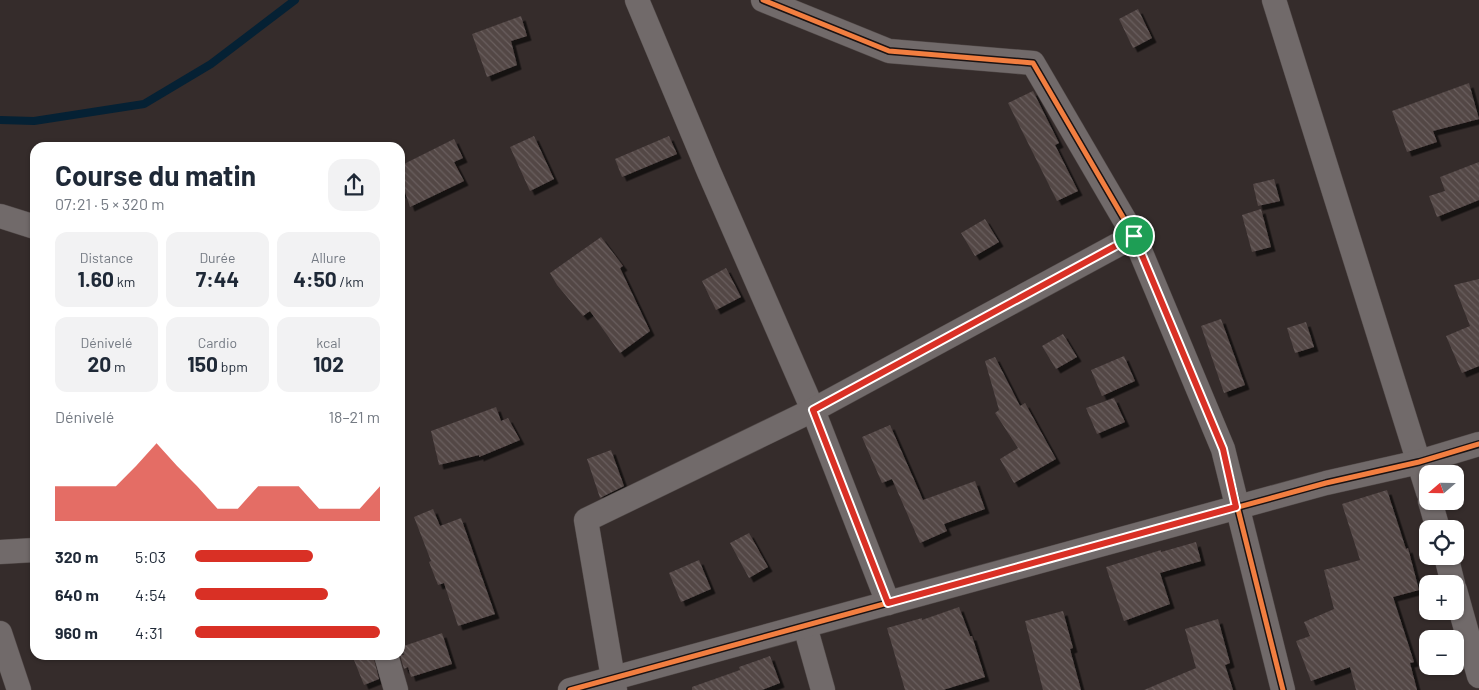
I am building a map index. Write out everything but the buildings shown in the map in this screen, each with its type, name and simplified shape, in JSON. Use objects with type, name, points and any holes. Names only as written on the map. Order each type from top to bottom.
[{"type":"street","points":[[637,0],[709,172],[813,410],[888,603]]},
{"type":"street","points":[[763,0],[889,51],[1033,63],[1134,236],[1223,449],[1283,690]]},
{"type":"street","points":[[1274,0],[1420,465]]},
{"type":"street","points":[[0,216],[30,225]]},
{"type":"street","points":[[614,684],[586,520],[813,410],[1134,236]]},
{"type":"street","points":[[570,690],[614,684],[805,626],[1326,482],[1419,462],[1479,444]]},
{"type":"street","points":[[0,552],[30,550]]},
{"type":"street","points":[[1464,619],[1477,662]]},
{"type":"street","points":[[805,626],[823,690]]},
{"type":"street","points":[[0,633],[19,690]]},
{"type":"street","points":[[387,660],[396,690]]},
{"type":"waterway","points":[[0,120],[34,121],[144,104],[211,64],[295,0]]},
{"type":"cycle path","points":[[763,0],[889,51],[1033,63],[1134,236],[1223,449],[1283,690]]},
{"type":"cycle path","points":[[570,690],[1326,483],[1419,462],[1479,444]]},
{"type":"route","points":[[1134,236],[1223,449],[1236,507],[888,603],[813,410],[1134,236]]}]
